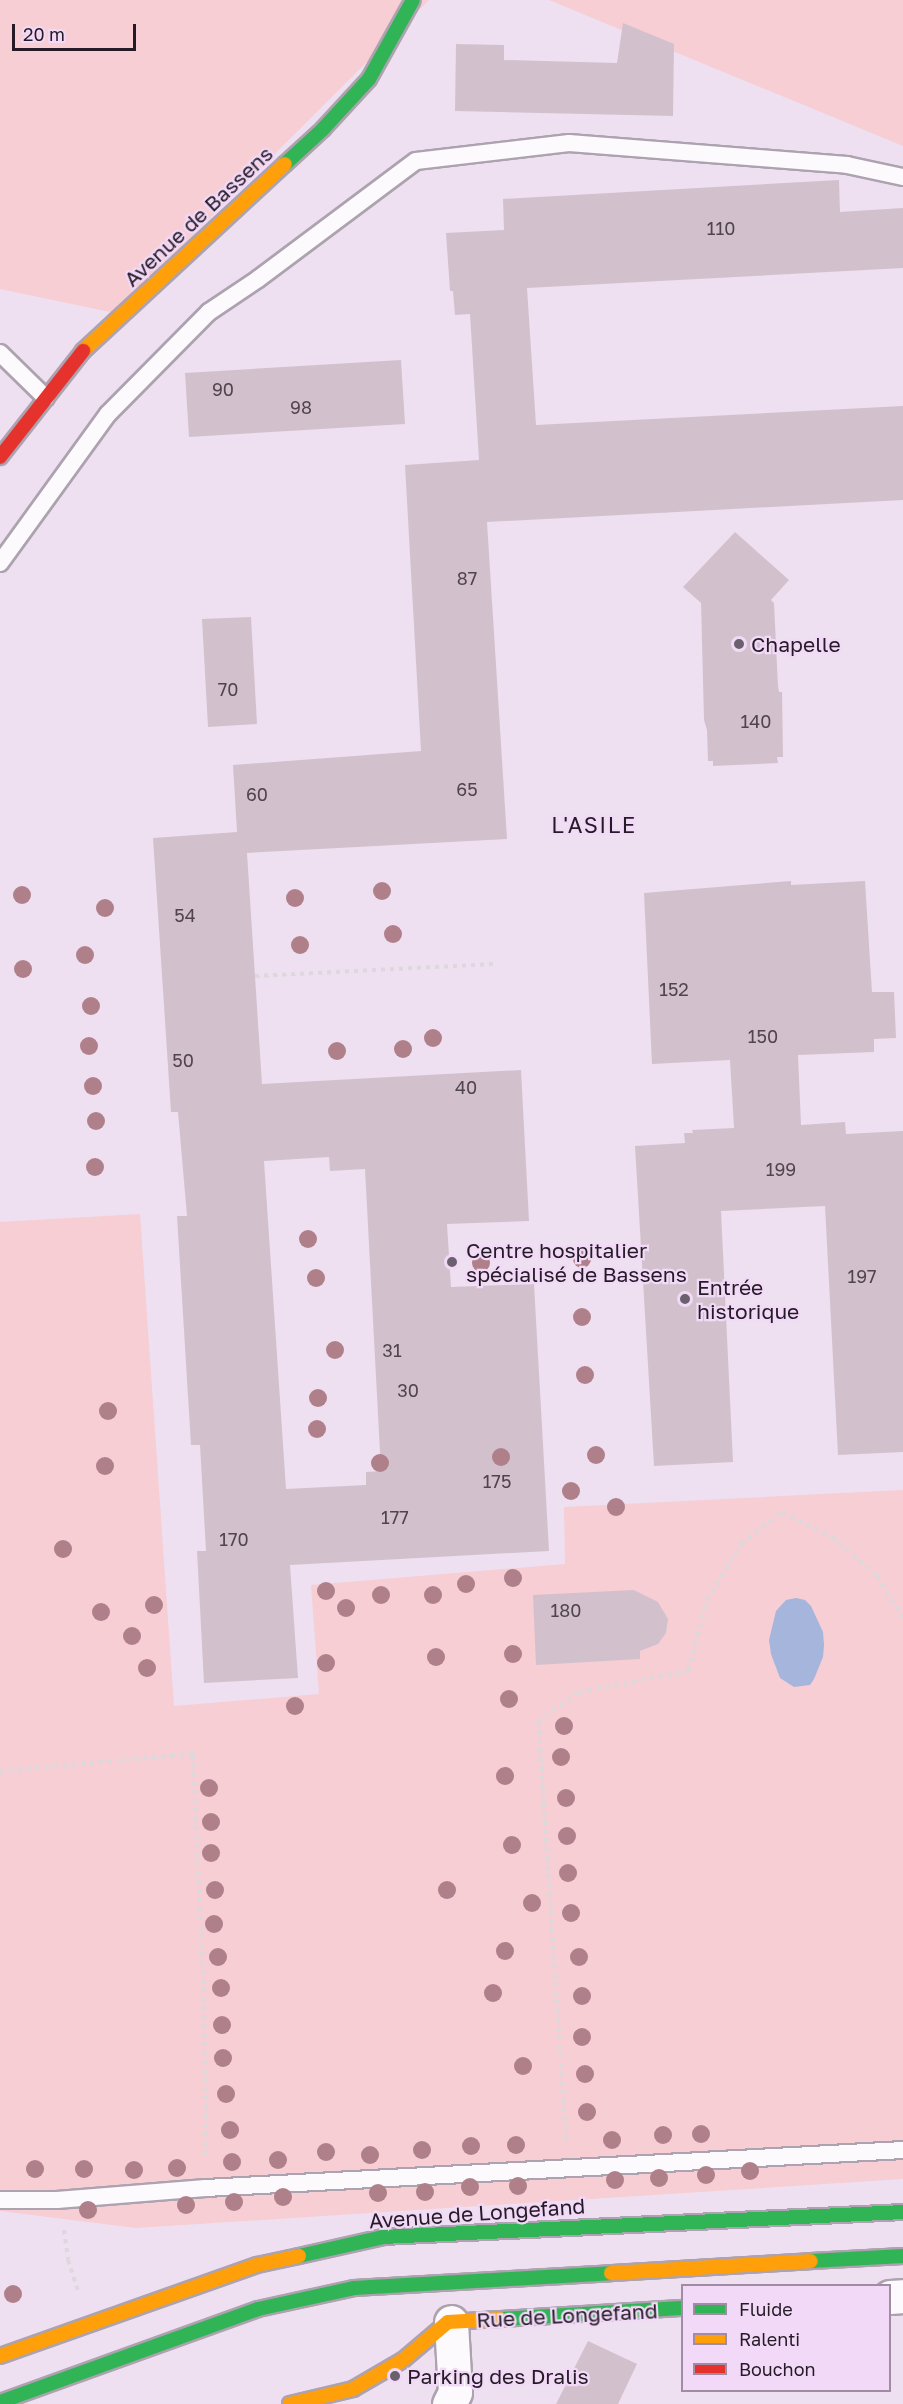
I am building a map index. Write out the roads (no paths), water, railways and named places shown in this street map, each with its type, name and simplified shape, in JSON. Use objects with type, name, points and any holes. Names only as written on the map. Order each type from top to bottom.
[{"type":"main road","name":"Avenue de Bassens","points":[[0,456],[84,350],[323,129],[369,79],[413,0]]},
{"type":"main road","name":"Avenue de Longefand","points":[[0,2356],[257,2265],[383,2236],[903,2212]]},
{"type":"main road","points":[[0,2402],[258,2309],[354,2288],[903,2256]]},
{"type":"main road","name":"Rue de Longefand","points":[[290,2404],[353,2389],[404,2360],[448,2322],[681,2308]]},
{"type":"street","name":"Rue de Longefand","points":[[449,2404],[455,2392],[451,2322]]},
{"type":"lane","points":[[0,563],[108,414],[209,312],[258,279],[416,161],[569,143],[847,165],[903,177]]},
{"type":"lane","points":[[0,353],[46,398]]},
{"type":"lane","points":[[0,2200],[57,2200],[206,2188],[903,2150]]},
{"type":"water","points":[[796,1598],[805,1600],[811,1606],[823,1632],[824,1645],[823,1657],[810,1685],[794,1687],[780,1678],[771,1654],[769,1640],[776,1611],[786,1600]]},
{"type":"place","name":"Chapelle","points":[[739,644]]},
{"type":"place","name":"Centre hospitalier spécialisé de Bassens","points":[[452,1262]]},
{"type":"place","name":"Entrée historique","points":[[685,1299]]},
{"type":"place","name":"Parking des Dralis","points":[[395,2376]]},
{"type":"district","name":"L'ASILE","points":[[594,825]]}]
